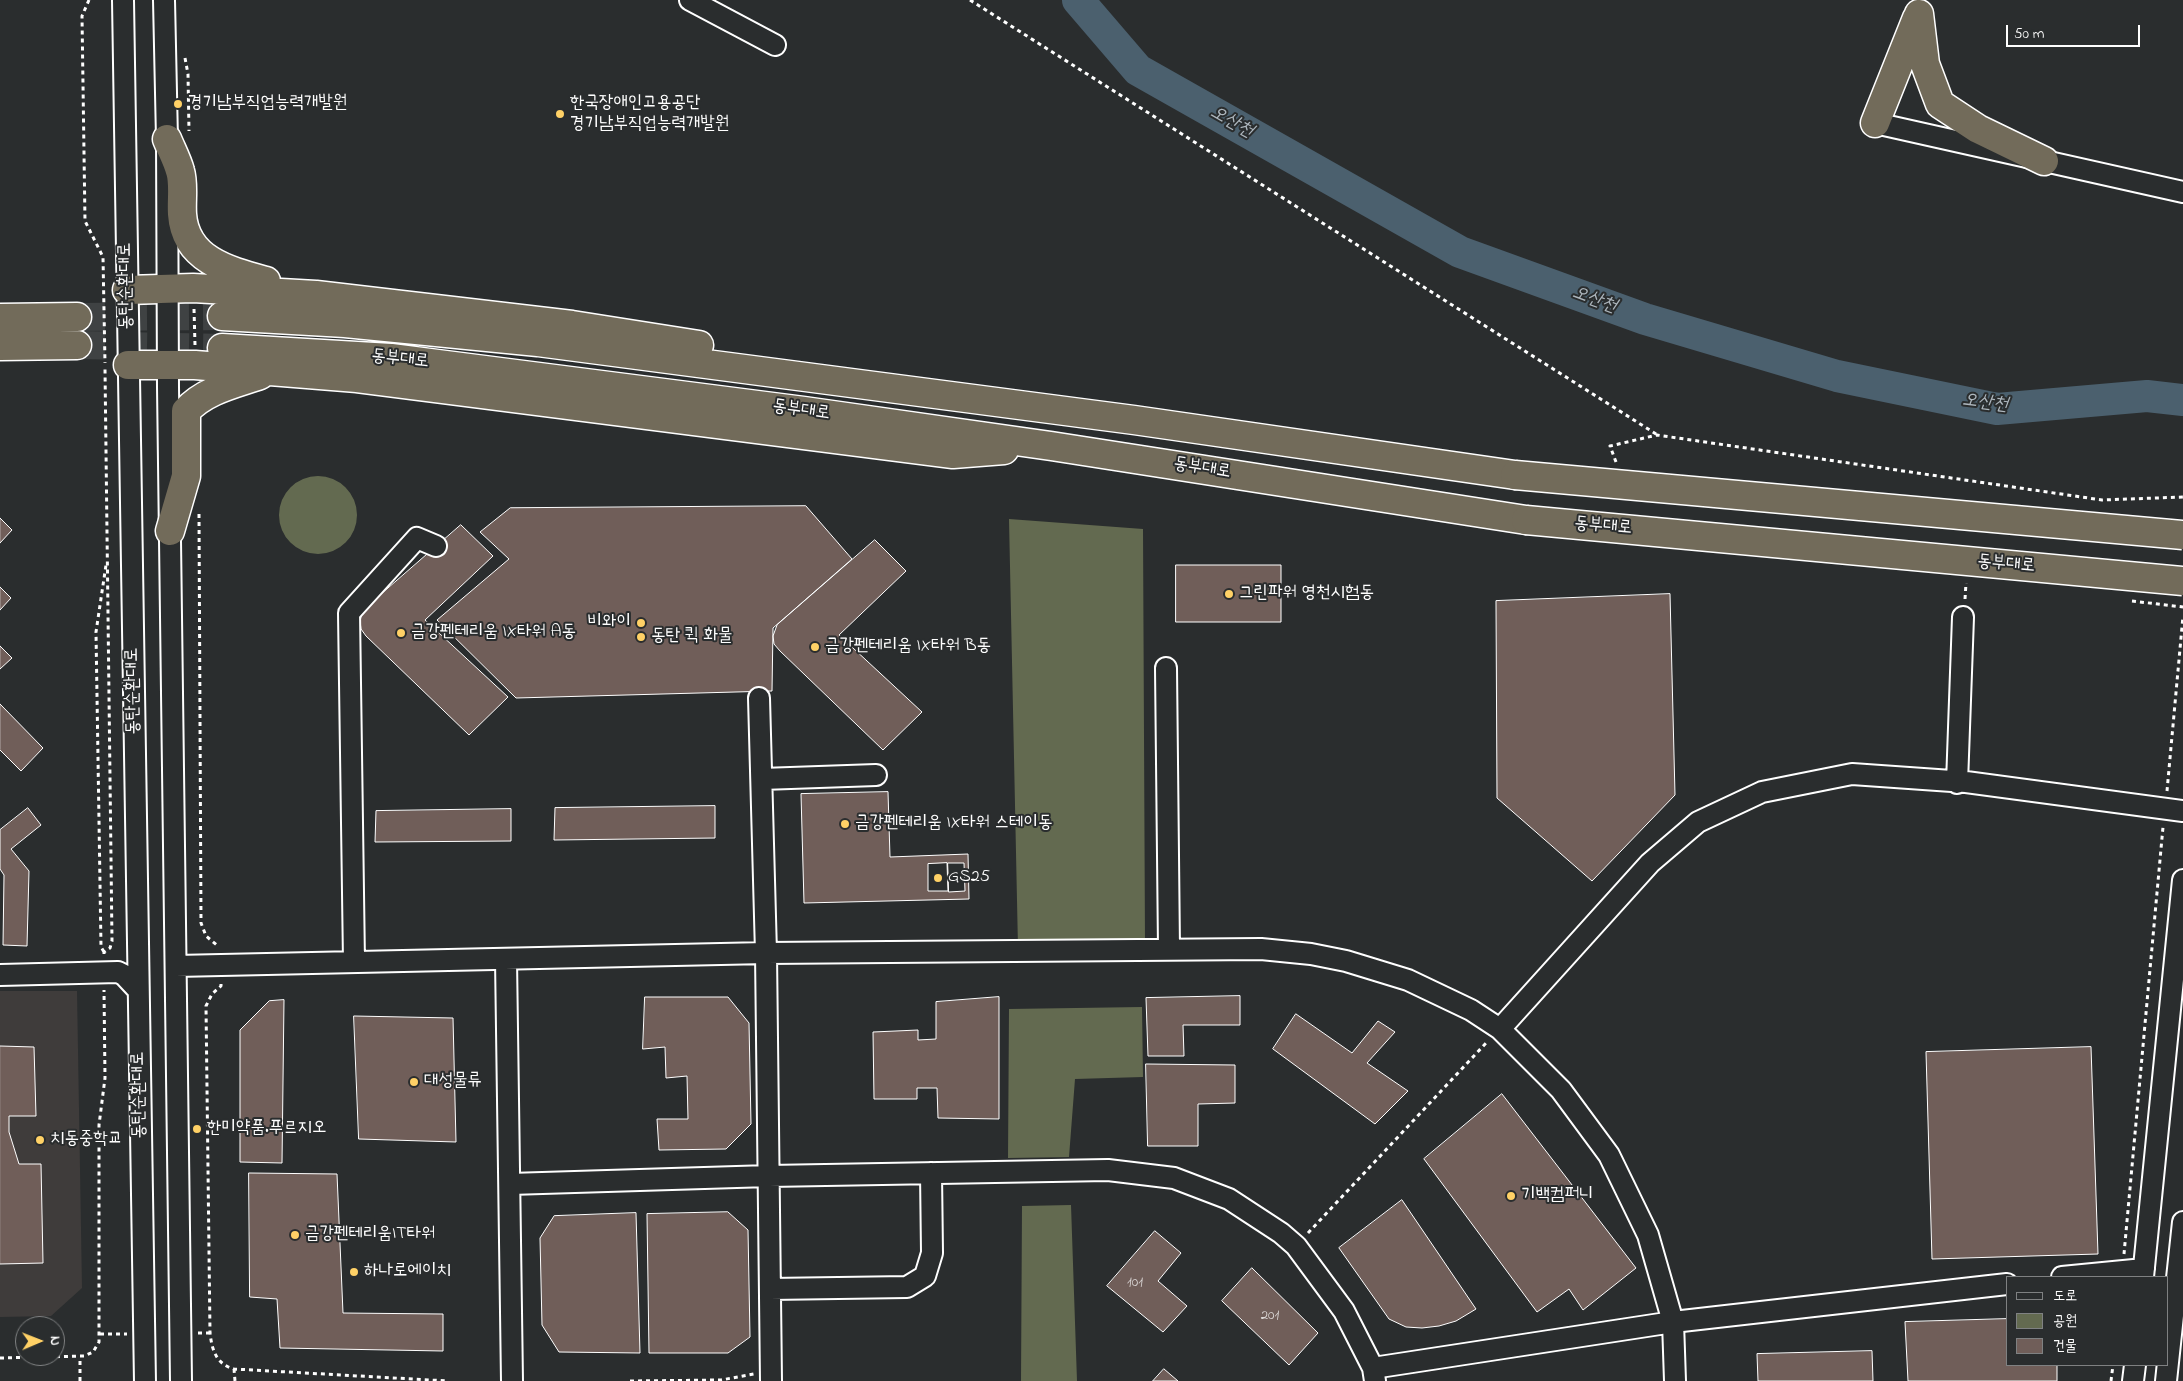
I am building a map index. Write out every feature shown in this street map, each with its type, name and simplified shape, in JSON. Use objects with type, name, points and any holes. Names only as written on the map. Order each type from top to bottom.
[{"type":"highway","points":[[1875,123],[1924,7]]},
{"type":"highway","points":[[1924,7],[1925,64],[1940,104],[1978,130],[2044,161]]},
{"type":"highway","points":[[178,136],[182,216],[191,243],[208,259],[227,270],[316,295]]},
{"type":"highway","points":[[127,290],[181,289],[316,295],[572,325],[998,390],[1134,420]]},
{"type":"highway","points":[[0,318],[77,316]]},
{"type":"highway","name":"동부대로","points":[[222,316],[345,323],[538,342],[1134,420],[1515,475],[2183,535]]},
{"type":"highway","points":[[0,346],[77,345]]},
{"type":"highway","name":"동부대로","points":[[222,348],[390,358],[804,411],[1051,446],[1526,520],[2183,582]]},
{"type":"highway","points":[[128,365],[195,365],[357,378],[953,454],[1051,446]]},
{"type":"highway","points":[[170,531],[186,476],[186,411],[196,400],[206,394],[269,372]]},
{"type":"street","name":"동탄순환대로","points":[[123,0],[145,1381]]},
{"type":"street","points":[[164,0],[178,136],[181,289],[168,365],[181,1381]]},
{"type":"street","points":[[690,0],[775,45]]},
{"type":"street","points":[[1875,123],[2183,192]]},
{"type":"street","points":[[354,962],[349,613],[417,538],[436,546]]},
{"type":"street","points":[[1957,783],[1963,617]]},
{"type":"street","points":[[1166,668],[1169,949]]},
{"type":"street","points":[[758,698],[766,953],[771,1376]]},
{"type":"street","points":[[1500,1029],[1650,863],[1698,822],[1762,792],[1852,774],[1957,783],[1966,782],[2174,810]]},
{"type":"street","points":[[762,779],[876,775]]},
{"type":"street","points":[[2071,1276],[2122,1270],[2144,1273],[2183,880]]},
{"type":"street","points":[[176,966],[766,953],[1262,948],[1311,954],[1346,961],[1408,980],[1471,1010],[1500,1029],[1561,1090],[1609,1155],[1648,1235],[1673,1322],[1675,1381]]},
{"type":"street","points":[[111,972],[138,953]]},
{"type":"street","points":[[506,959],[512,1381]]},
{"type":"street","points":[[0,975],[111,972],[124,975],[138,990]]},
{"type":"street","points":[[510,1184],[769,1176],[1108,1170],[1174,1178],[1230,1199],[1281,1232],[1296,1246],[1344,1311],[1374,1374],[1673,1322],[2006,1284]]},
{"type":"street","points":[[770,1289],[907,1287],[925,1276],[932,1253],[931,1173]]},
{"type":"street","points":[[2168,1362],[2183,1222]]},
{"type":"street","points":[[2133,1381],[2135,1366]]},
{"type":"street","points":[[2166,1381],[2168,1366]]},
{"type":"path","points":[[89,0],[82,16],[85,221],[103,258],[108,555],[112,941],[110,948],[104,952]]},
{"type":"path","points":[[970,0],[1656,435]]},
{"type":"path","points":[[178,136],[188,74],[185,56]]},
{"type":"path","points":[[181,289],[195,365]]},
{"type":"path","points":[[1610,446],[1656,435],[2102,500],[2183,497]]},
{"type":"path","points":[[199,504],[201,923],[206,936],[220,947]]},
{"type":"path","points":[[0,1358],[80,1357],[93,1352],[99,1342],[99,1125],[106,1078],[111,972],[101,947],[96,632],[108,555]]},
{"type":"path","points":[[2122,1270],[2174,810],[2183,616]]},
{"type":"path","points":[[221,986],[212,994],[206,1006],[210,1332],[216,1358],[224,1366],[234,1369],[448,1381]]},
{"type":"path","points":[[1296,1246],[1500,1029]]},
{"type":"path","points":[[100,1334],[144,1334]]},
{"type":"path","points":[[80,1357],[80,1381]]},
{"type":"path","points":[[2111,1381],[2113,1366]]},
{"type":"path","points":[[234,1369],[235,1381]]},
{"type":"path","points":[[630,1381],[721,1380],[771,1376]]},
{"type":"shaded area","name":"치동중학교","points":[[0,991],[77,991],[82,1288],[51,1316],[0,1317]]},
{"type":"green space","points":[[318,476],[333,479],[345,488],[354,500],[357,515],[354,530],[345,542],[333,551],[318,554],[303,551],[291,542],[282,530],[279,515],[282,500],[291,488],[303,479]]},
{"type":"green space","points":[[1009,519],[1143,529],[1145,942],[1018,948]]},
{"type":"green space","points":[[1142,1007],[1143,1077],[1075,1079],[1069,1157],[1008,1158],[1009,1009]]},
{"type":"green space","points":[[1071,1205],[1077,1381],[1021,1381],[1022,1206]]},
{"type":"building","points":[[806,506],[852,559],[773,628],[772,691],[516,698],[437,620],[509,559],[480,532],[510,508]]},
{"type":"building","points":[[0,518],[12,530],[0,543]]},
{"type":"building","name":"금강펜테리움 IX타워 A동","points":[[461,525],[493,556],[425,620],[508,697],[469,735],[366,636],[361,629],[360,621],[363,610]]},
{"type":"building","name":"금강펜테리움 IX타워 B동","points":[[875,540],[906,571],[839,635],[922,712],[883,750],[780,651],[774,644],[773,636],[777,625]]},
{"type":"building","name":"그린파워 영천시험동","points":[[1176,565],[1281,565],[1281,622],[1176,622]]},
{"type":"building","points":[[0,587],[11,598],[0,610]]},
{"type":"building","points":[[1670,594],[1675,795],[1592,881],[1497,798],[1496,601]]},
{"type":"building","points":[[0,646],[12,658],[0,669]]},
{"type":"building","points":[[0,704],[43,748],[21,771],[0,750]]},
{"type":"building","name":"금강펜테리움 IX타워 스테이동","points":[[888,792],[890,857],[968,854],[969,899],[804,903],[801,794]]},
{"type":"building","points":[[715,806],[715,838],[554,840],[555,808]]},
{"type":"building","points":[[28,808],[41,825],[11,849],[29,871],[27,946],[3,945],[4,875],[0,869],[0,830]]},
{"type":"building","points":[[511,809],[511,841],[375,842],[376,811]]},
{"type":"building","name":"GS25","points":[[947,863],[948,891],[928,891],[928,864]]},
{"type":"building","points":[[948,863],[964,863],[965,891],[949,892]]},
{"type":"building","points":[[1240,996],[1240,1025],[1183,1025],[1184,1056],[1148,1056],[1146,998]]},
{"type":"building","points":[[645,997],[728,997],[749,1023],[751,1124],[726,1149],[659,1150],[657,1119],[688,1119],[687,1076],[666,1078],[665,1047],[643,1049]]},
{"type":"building","points":[[999,997],[999,1119],[938,1118],[937,1088],[917,1088],[917,1099],[874,1099],[873,1032],[918,1030],[918,1040],[936,1039],[936,1002]]},
{"type":"building","points":[[284,1000],[282,1163],[240,1162],[240,1030],[269,1001]]},
{"type":"building","points":[[1296,1014],[1352,1053],[1378,1021],[1395,1032],[1367,1063],[1408,1091],[1375,1124],[1273,1049]]},
{"type":"building","points":[[354,1016],[453,1018],[456,1142],[359,1139]]},
{"type":"building","points":[[0,1046],[34,1047],[36,1116],[9,1116],[9,1132],[19,1164],[41,1164],[43,1263],[0,1264]]},
{"type":"building","points":[[2091,1047],[2098,1254],[1932,1259],[1926,1052]]},
{"type":"building","points":[[1146,1064],[1235,1065],[1235,1103],[1198,1104],[1198,1146],[1148,1146]]},
{"type":"building","points":[[1502,1094],[1636,1268],[1583,1310],[1569,1289],[1537,1312],[1424,1159]]},
{"type":"building","name":"금강펜테리움IT타워","points":[[249,1173],[337,1174],[343,1313],[443,1314],[443,1351],[280,1348],[277,1299],[250,1297]]},
{"type":"building","points":[[1402,1200],[1476,1309],[1456,1321],[1422,1328],[1406,1327],[1389,1319],[1339,1248]]},
{"type":"building","points":[[728,1212],[748,1230],[750,1337],[728,1353],[649,1353],[647,1214]]},
{"type":"building","points":[[636,1213],[640,1353],[559,1352],[542,1325],[540,1238],[554,1216]]},
{"type":"building","points":[[1155,1231],[1181,1253],[1158,1281],[1187,1306],[1163,1332],[1107,1286]]},
{"type":"building","points":[[1252,1268],[1318,1333],[1289,1365],[1222,1301]]},
{"type":"building","points":[[2006,1319],[2006,1366],[2057,1366],[2057,1381],[1908,1381],[1905,1322]]},
{"type":"building","points":[[1872,1351],[1873,1381],[1758,1381],[1757,1354]]},
{"type":"building","points":[[1164,1369],[1178,1381],[1153,1381]]},
{"type":"waterway","name":"오산천","points":[[1078,0],[1138,70],[1460,252],[1645,319],[1837,376],[1997,409],[2147,396],[2183,400]]},
{"type":"tunnel","points":[[77,317],[222,316]]},
{"type":"tunnel","points":[[77,345],[222,348]]},
{"type":"place","name":"경기남부직업능력개발원","points":[[178,104]]},
{"type":"place","name":"한국장애인고용공단 경기남부직업능력개발원","points":[[560,114]]},
{"type":"place","name":"그린파워 영천시험동","points":[[1229,594]]},
{"type":"place","name":"비와이","points":[[641,623]]},
{"type":"place","name":"금강펜테리움 IX타워 A동","points":[[401,633]]},
{"type":"place","name":"동탄 퀵 화물","points":[[641,637]]},
{"type":"place","name":"금강펜테리움 IX타워 B동","points":[[815,647]]},
{"type":"place","name":"금강펜테리움 IX타워 스테이동","points":[[845,824]]},
{"type":"place","name":"GS25","points":[[938,878]]},
{"type":"place","name":"대성물류","points":[[414,1082]]},
{"type":"place","name":"한미약품.푸르지오","points":[[197,1129]]},
{"type":"place","name":"치동중학교","points":[[40,1140]]},
{"type":"place","name":"기백컴퍼니","points":[[1511,1196]]},
{"type":"place","name":"금강펜테리움IT타워","points":[[295,1235]]},
{"type":"place","name":"하나로에이치","points":[[354,1272]]}]
